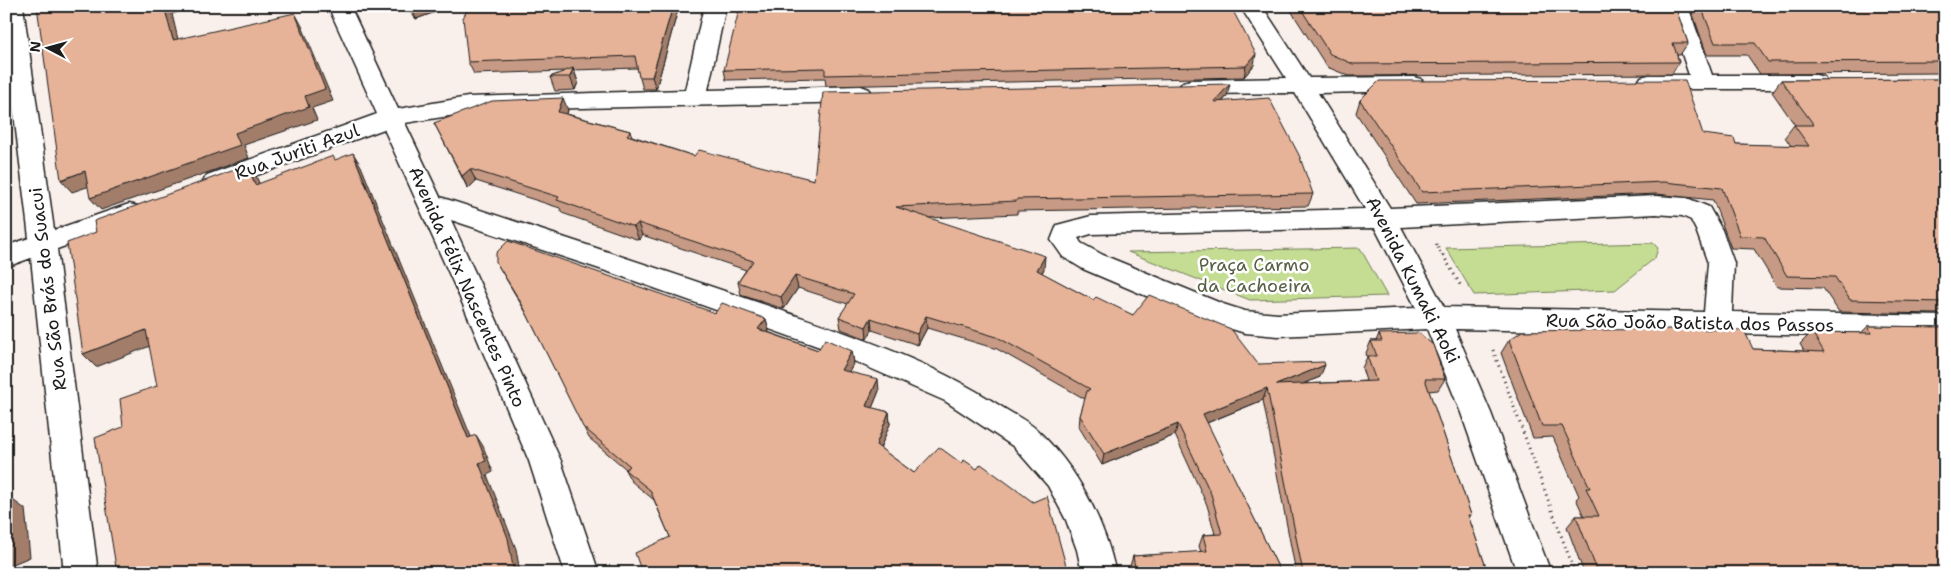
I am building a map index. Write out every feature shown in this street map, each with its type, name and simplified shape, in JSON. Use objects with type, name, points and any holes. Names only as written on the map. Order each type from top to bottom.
[{"type":"street","name":"Rua São Brás do Suacui","points":[[12,6],[43,244],[81,573]]},
{"type":"street","name":"Avenida Félix Nascentes Pinto","points":[[339,6],[475,300],[545,461],[582,573]]},
{"type":"street","points":[[695,98],[715,6]]},
{"type":"street","name":"Avenida Kumaki Aoki","points":[[1252,6],[1384,218],[1435,318],[1463,378],[1494,456],[1534,573]]},
{"type":"street","points":[[1677,6],[1703,82]]},
{"type":"street","points":[[1624,82],[1838,82]]},
{"type":"street","points":[[1173,88],[1434,84]]},
{"type":"street","name":"Rua Juriti Azul","points":[[198,187],[391,118],[487,104],[884,94]]},
{"type":"street","points":[[429,203],[625,267],[832,340],[956,392],[1025,438],[1059,476],[1080,515],[1094,550],[1099,573]]},
{"type":"street","points":[[6,257],[153,204]]},
{"type":"street","points":[[1435,318],[1278,325],[1245,322],[1215,313],[1093,262],[1072,250],[1064,240],[1066,232],[1092,225],[1384,218],[1656,205],[1687,207],[1700,214],[1709,230],[1721,263],[1717,323]]},
{"type":"street","name":"Rua São João Batista dos Passos","points":[[1435,318],[1945,327]]},
{"type":"path","points":[[1435,242],[1459,280]]},
{"type":"path","points":[[1492,349],[1575,573]]},
{"type":"green space","points":[[1653,243],[1658,248],[1655,258],[1615,290],[1474,295],[1446,248]]},
{"type":"green space","name":"Praça Carmo da Cachoeira","points":[[1360,248],[1387,296],[1250,300],[1128,252]]},
{"type":"building","points":[[37,6],[164,6],[173,40],[295,13],[325,89],[305,96],[309,107],[235,133],[240,145],[90,198],[85,171],[61,180]]},
{"type":"building","points":[[469,6],[673,6],[652,77],[639,77],[635,56],[468,62],[463,18]]},
{"type":"building","points":[[740,6],[1206,6],[1207,9],[1232,9],[1256,54],[1246,66],[825,75],[825,68],[724,70]]},
{"type":"building","points":[[1299,6],[1675,6],[1688,43],[1673,43],[1679,62],[1353,64],[1330,54]]},
{"type":"building","points":[[1701,6],[1945,6],[1945,61],[1768,62],[1755,43],[1715,43]]},
{"type":"building","points":[[573,68],[570,77],[550,77]]},
{"type":"building","points":[[1945,79],[1945,292],[1943,292],[1945,294],[1945,302],[1850,300],[1835,277],[1787,276],[1764,237],[1740,236],[1722,188],[1664,182],[1422,192],[1360,100],[1379,81],[1685,80],[1703,134],[1734,138],[1736,144],[1809,146],[1794,125],[1814,125],[1781,80]]},
{"type":"building","points":[[1230,84],[1214,102],[1269,98],[1299,155],[1313,194],[1017,199],[1017,201],[896,207],[1045,256],[1037,270],[1093,300],[1096,297],[1133,315],[1149,295],[1231,329],[1258,364],[1324,362],[1325,365],[1276,385],[1376,381],[1367,356],[1377,356],[1371,341],[1382,341],[1379,334],[1419,333],[1433,345],[1445,379],[1425,379],[1471,515],[1468,515],[1488,573],[1303,573],[1267,388],[1203,414],[1281,573],[1136,573],[1133,556],[1207,551],[1203,535],[1222,534],[1211,494],[1178,424],[1104,454],[1080,416],[1087,391],[1090,389],[997,337],[926,316],[917,334],[871,318],[866,327],[839,317],[854,294],[795,276],[781,297],[738,282],[753,261],[638,223],[634,227],[557,200],[559,197],[470,169],[462,176],[434,123],[492,101],[563,98],[558,112],[630,131],[627,135],[694,156],[699,150],[814,180],[823,92]]},
{"type":"building","points":[[353,153],[468,438],[476,435],[486,461],[479,463],[508,538],[514,573],[152,573],[152,569],[142,573],[117,573],[95,438],[123,427],[120,399],[157,386],[146,330],[83,354],[67,243],[96,232],[94,221],[248,165],[255,185],[333,156],[335,160]]},
{"type":"building","points":[[508,241],[715,313],[722,303],[766,319],[758,329],[818,350],[825,339],[852,351],[841,370],[878,379],[866,406],[889,412],[876,445],[914,473],[939,447],[961,463],[964,460],[977,469],[981,464],[1033,502],[1047,496],[1068,573],[642,573],[635,553],[670,537],[650,490],[625,470],[630,466],[583,427],[523,306],[496,262],[496,253]]},
{"type":"building","points":[[1868,326],[1945,327],[1945,573],[1598,573],[1576,516],[1599,516],[1586,488],[1590,488],[1562,426],[1542,426],[1509,340],[1522,331],[1744,330],[1753,349],[1824,352],[1812,332],[1872,333]]}]
